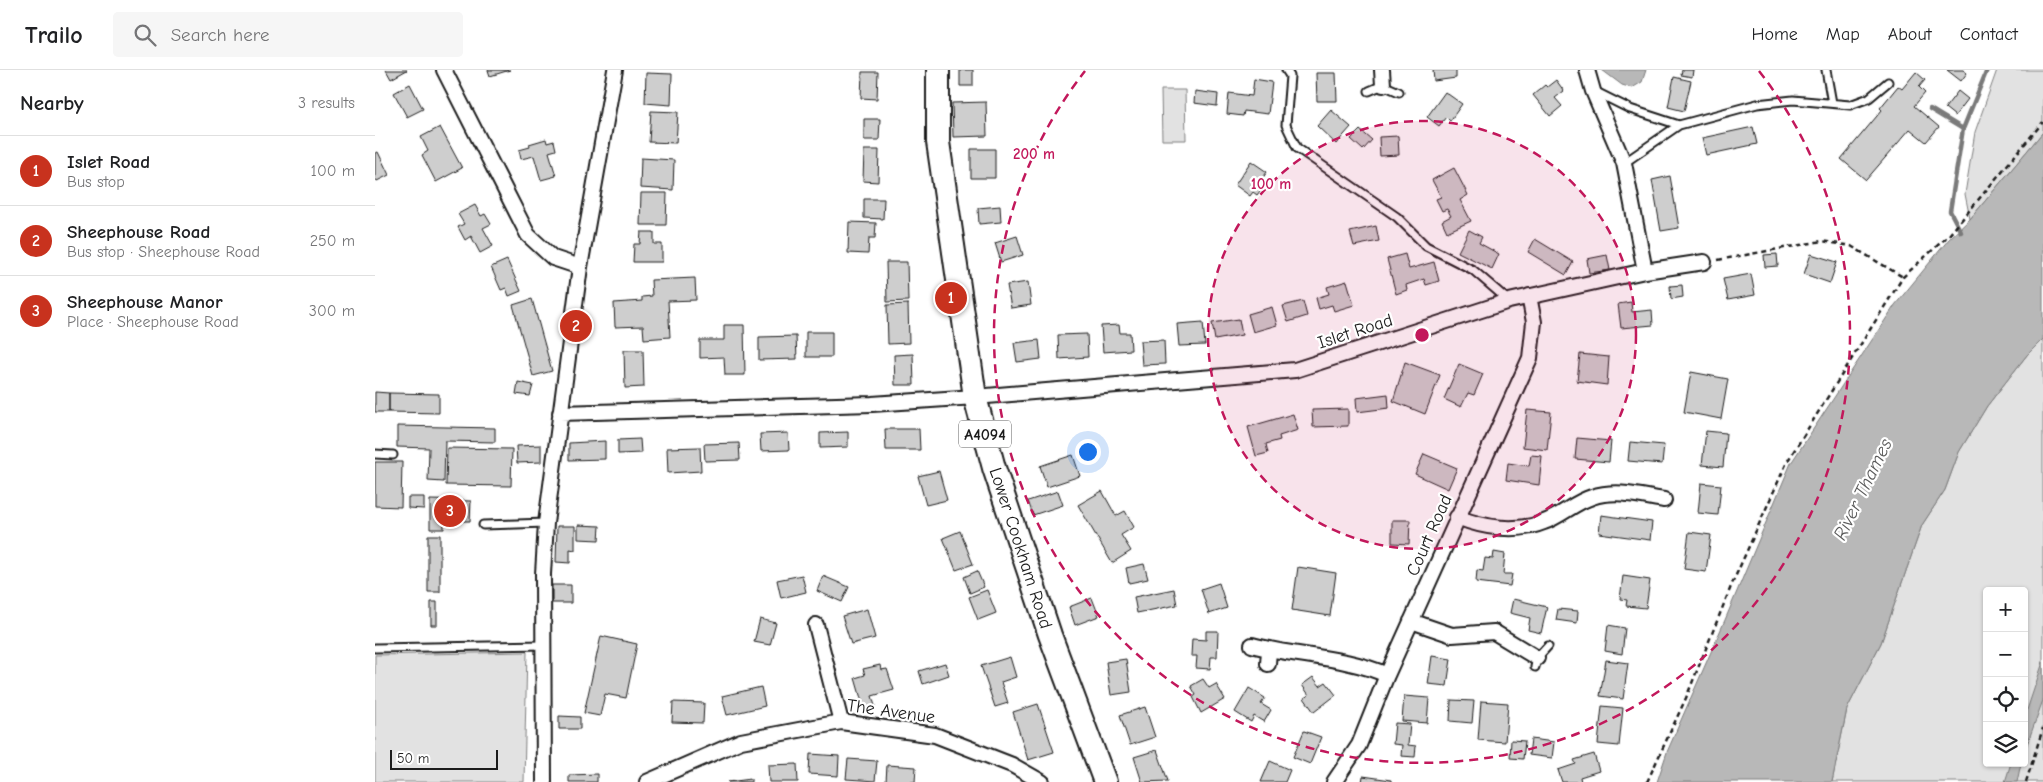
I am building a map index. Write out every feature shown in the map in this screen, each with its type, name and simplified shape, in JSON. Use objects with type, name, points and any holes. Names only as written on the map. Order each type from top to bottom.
[{"type":"main road","name":"Lower Cookham Road","points":[[938,70],[938,142],[975,397],[994,468],[1041,608],[1105,782]]},
{"type":"street","points":[[444,70],[528,235],[553,258],[580,267]]},
{"type":"street","points":[[543,782],[543,574],[546,523],[580,267],[615,70]]},
{"type":"street","points":[[1382,70],[1383,85]]},
{"type":"street","points":[[1587,70],[1593,91],[1624,163],[1645,271]]},
{"type":"street","name":"Islet Road","points":[[560,413],[873,404],[1295,370],[1509,301],[1645,271],[1704,262]]},
{"type":"street","name":"Court Road","points":[[1334,782],[1359,745],[1387,675],[1530,358],[1534,322],[1529,296]]},
{"type":"street","points":[[1457,517],[1476,524],[1519,528],[1545,522],[1591,497],[1613,492],[1664,500]]},
{"type":"street","points":[[1411,621],[1453,635],[1494,632],[1536,662]]},
{"type":"street","points":[[816,625],[841,722]]},
{"type":"street","points":[[1252,645],[1269,650],[1369,667],[1387,675]]},
{"type":"street","points":[[1268,664],[1269,650]]},
{"type":"street","name":"The Avenue","points":[[647,782],[741,741],[841,722],[935,735],[1012,765],[1042,782]]},
{"type":"lane","points":[[1286,70],[1290,76],[1286,125],[1297,148],[1397,217],[1427,246],[1473,270],[1509,301]]},
{"type":"lane","points":[[1826,70],[1832,103]]},
{"type":"lane","points":[[1624,163],[1679,125],[1757,104],[1793,100],[1850,105],[1869,98],[1888,82]]},
{"type":"lane","points":[[1369,91],[1383,85],[1399,92]]},
{"type":"lane","points":[[1593,91],[1630,109],[1679,125]]},
{"type":"lane","points":[[375,454],[393,454]]},
{"type":"lane","points":[[483,524],[546,523]]},
{"type":"lane","points":[[375,648],[544,645]]},
{"type":"lane","points":[[1536,662],[1548,646]]},
{"type":"path","points":[[1647,782],[1686,698],[1732,584],[1787,462],[1903,277],[1949,235],[2043,122]]},
{"type":"path","points":[[1704,262],[1822,241],[1851,246],[1903,277]]},
{"type":"path","points":[[2026,782],[2043,728]]},
{"type":"shaded area","points":[[1997,70],[2043,70],[2043,132],[1970,219],[1965,194],[1975,132]]},
{"type":"shaded area","points":[[1161,90],[1185,90],[1186,140],[1162,140]]},
{"type":"shaded area","points":[[2043,339],[2043,782],[1832,782],[1847,709],[1881,643],[1922,525],[1945,490],[1959,452],[1987,406],[2027,355]]},
{"type":"shaded area","points":[[527,652],[524,782],[375,782],[375,655]]},
{"type":"water","points":[[1602,70],[1646,70],[1642,82],[1632,88],[1622,85]]},
{"type":"water","name":"River Thames","points":[[2043,132],[2043,339],[2027,355],[1987,406],[1959,452],[1945,490],[1922,525],[1881,643],[1847,709],[1832,782],[1657,782],[1667,752],[1791,463],[1895,305],[1949,239],[1970,219]]},
{"type":"water","points":[[2043,662],[2043,700],[2028,742],[2028,707]]},
{"type":"water","points":[[2010,767],[2020,767],[2017,782],[2005,782]]},
{"type":"building","points":[[386,70],[407,70],[391,79]]},
{"type":"building","points":[[488,70],[510,70],[490,76]]},
{"type":"building","points":[[960,70],[973,70],[973,86],[960,86]]},
{"type":"building","points":[[1433,70],[1456,70],[1456,78],[1434,81]]},
{"type":"building","points":[[1682,70],[1693,70],[1692,77],[1681,75]]},
{"type":"building","points":[[1947,70],[1963,70],[1967,73],[1961,81]]},
{"type":"building","points":[[862,72],[878,72],[877,99],[861,98]]},
{"type":"building","points":[[1916,72],[1925,80],[1919,87],[1925,93],[1914,106],[1939,127],[1926,142],[1910,129],[1866,180],[1841,159],[1882,110],[1880,108],[1898,86],[1902,89]]},
{"type":"building","points":[[646,73],[672,74],[671,105],[645,103]]},
{"type":"building","points":[[1316,73],[1336,73],[1337,101],[1317,101]]},
{"type":"building","points":[[1674,77],[1691,81],[1684,111],[1668,107]]},
{"type":"building","points":[[1254,79],[1272,82],[1268,114],[1244,111],[1243,116],[1227,114],[1229,93],[1252,96]]},
{"type":"building","points":[[1556,80],[1564,91],[1555,98],[1562,106],[1550,116],[1533,95],[1545,85],[1547,87]]},
{"type":"building","points":[[410,84],[423,109],[407,117],[394,93]]},
{"type":"building","points":[[1195,91],[1218,94],[1217,106],[1194,103]]},
{"type":"building","points":[[1958,91],[1968,99],[1955,116],[1945,108]]},
{"type":"building","points":[[1445,92],[1462,104],[1450,121],[1446,117],[1439,126],[1427,117]]},
{"type":"building","points":[[986,102],[987,136],[953,137],[952,103]]},
{"type":"building","points":[[1331,110],[1351,127],[1336,144],[1317,126]]},
{"type":"building","points":[[651,111],[678,112],[676,143],[649,142]]},
{"type":"building","points":[[864,119],[880,119],[879,140],[864,140]]},
{"type":"building","points":[[440,127],[462,168],[436,182],[422,155],[428,151],[421,137]]},
{"type":"building","points":[[1753,127],[1757,144],[1706,155],[1702,138]]},
{"type":"building","points":[[1360,130],[1372,140],[1363,150],[1351,139]]},
{"type":"building","points":[[1398,136],[1399,155],[1380,156],[1379,137]]},
{"type":"building","points":[[546,139],[547,143],[554,141],[556,150],[549,152],[556,176],[541,180],[534,156],[521,159],[519,150],[530,147],[529,144]]},
{"type":"building","points":[[971,149],[995,149],[995,178],[971,178]]},
{"type":"building","points":[[864,150],[879,150],[878,182],[863,181]]},
{"type":"building","points":[[378,152],[389,175],[377,181],[375,178],[375,153]]},
{"type":"building","points":[[641,158],[674,160],[673,190],[640,188]]},
{"type":"building","points":[[1251,161],[1267,172],[1259,183],[1264,186],[1257,195],[1253,192],[1250,196],[1235,185]]},
{"type":"building","points":[[1454,168],[1468,195],[1460,200],[1471,221],[1447,232],[1442,221],[1451,216],[1447,209],[1442,211],[1436,199],[1441,197],[1432,180]]},
{"type":"building","points":[[1670,176],[1679,228],[1661,231],[1652,180]]},
{"type":"building","points":[[641,193],[667,193],[666,225],[640,225]]},
{"type":"building","points":[[864,199],[884,199],[883,219],[864,218]]},
{"type":"building","points":[[475,205],[481,216],[485,214],[491,224],[483,228],[493,246],[480,253],[471,236],[465,240],[458,227],[464,224],[458,214]]},
{"type":"building","points":[[1000,206],[1001,222],[979,224],[978,208]]},
{"type":"building","points":[[849,222],[876,223],[875,238],[869,238],[868,254],[848,253]]},
{"type":"building","points":[[1376,226],[1379,241],[1354,246],[1350,232]]},
{"type":"building","points":[[1469,230],[1482,237],[1479,243],[1499,254],[1492,269],[1458,252]]},
{"type":"building","points":[[641,232],[654,232],[654,244],[662,244],[662,262],[633,262],[634,244],[640,244]]},
{"type":"building","points":[[1017,236],[1023,255],[1001,262],[995,243]]},
{"type":"building","points":[[1535,239],[1573,262],[1566,275],[1528,252]]},
{"type":"building","points":[[1405,254],[1409,269],[1434,262],[1439,281],[1426,285],[1424,279],[1406,285],[1407,290],[1396,294],[1387,259]]},
{"type":"building","points":[[1777,254],[1778,266],[1765,267],[1764,255]]},
{"type":"building","points":[[1811,254],[1837,262],[1830,283],[1804,274]]},
{"type":"building","points":[[1607,255],[1610,270],[1589,273],[1587,259]]},
{"type":"building","points":[[507,260],[521,291],[509,296],[506,288],[501,290],[491,267]]},
{"type":"building","points":[[886,262],[907,262],[908,301],[887,302]]},
{"type":"building","points":[[1751,274],[1755,295],[1728,300],[1723,279]]},
{"type":"building","points":[[695,278],[696,300],[668,301],[670,337],[644,339],[643,326],[615,327],[614,303],[642,301],[642,297],[652,296],[651,280]]},
{"type":"building","points":[[1347,281],[1354,305],[1334,311],[1332,305],[1319,309],[1316,298],[1329,294],[1327,287]]},
{"type":"building","points":[[1028,282],[1031,305],[1011,308],[1007,285]]},
{"type":"building","points":[[1682,285],[1683,297],[1671,299],[1670,286]]},
{"type":"building","points":[[532,299],[552,371],[533,376],[513,305]]},
{"type":"building","points":[[1303,301],[1307,316],[1288,322],[1283,306]]},
{"type":"building","points":[[1631,302],[1632,312],[1652,310],[1653,325],[1621,328],[1618,304]]},
{"type":"building","points":[[908,304],[909,343],[888,344],[887,305]]},
{"type":"building","points":[[1272,307],[1277,325],[1253,332],[1248,314]]},
{"type":"building","points":[[1239,319],[1242,335],[1215,340],[1212,323]]},
{"type":"building","points":[[1203,322],[1205,345],[1179,346],[1177,324]]},
{"type":"building","points":[[724,325],[744,325],[745,375],[725,375],[724,357],[700,358],[700,340],[724,340]]},
{"type":"building","points":[[1119,325],[1120,333],[1130,333],[1131,350],[1103,352],[1101,326]]},
{"type":"building","points":[[806,332],[832,332],[832,357],[806,357]]},
{"type":"building","points":[[1087,334],[1088,357],[1059,359],[1058,335]]},
{"type":"building","points":[[796,336],[797,359],[759,360],[759,337]]},
{"type":"building","points":[[1039,340],[1041,359],[1017,362],[1014,343]]},
{"type":"building","points":[[1164,340],[1165,364],[1142,365],[1140,341]]},
{"type":"building","points":[[624,350],[643,350],[644,387],[625,388]]},
{"type":"building","points":[[913,354],[914,385],[895,385],[894,355]]},
{"type":"building","points":[[1580,354],[1609,357],[1607,385],[1577,381]]},
{"type":"building","points":[[1405,362],[1440,375],[1425,414],[1393,401]]},
{"type":"building","points":[[1459,364],[1483,374],[1474,395],[1468,393],[1461,407],[1444,399]]},
{"type":"building","points":[[1691,372],[1728,379],[1721,419],[1684,412]]},
{"type":"building","points":[[518,382],[533,385],[530,396],[516,394]]},
{"type":"building","points":[[375,392],[389,393],[389,412],[375,412]]},
{"type":"building","points":[[389,393],[439,394],[439,413],[389,412]]},
{"type":"building","points":[[1388,394],[1389,408],[1357,412],[1356,398]]},
{"type":"building","points":[[1348,409],[1348,426],[1313,427],[1312,410]]},
{"type":"building","points":[[1527,410],[1551,412],[1547,450],[1523,447]]},
{"type":"building","points":[[1293,414],[1298,430],[1279,436],[1280,440],[1266,444],[1268,453],[1256,456],[1248,427]]},
{"type":"building","points":[[397,426],[495,428],[495,442],[445,441],[444,482],[428,481],[429,448],[397,447]]},
{"type":"building","points":[[885,429],[919,429],[920,450],[886,450]]},
{"type":"building","points":[[1706,431],[1726,433],[1723,467],[1702,465]]},
{"type":"building","points":[[848,432],[848,447],[820,448],[820,433]]},
{"type":"building","points":[[788,433],[789,450],[761,451],[760,434]]},
{"type":"building","points":[[1577,438],[1611,441],[1609,462],[1575,459]]},
{"type":"building","points":[[640,439],[641,453],[618,454],[618,440]]},
{"type":"building","points":[[605,441],[605,459],[569,460],[569,443]]},
{"type":"building","points":[[1630,442],[1664,445],[1662,464],[1628,461]]},
{"type":"building","points":[[739,443],[740,460],[705,461],[704,444]]},
{"type":"building","points":[[541,445],[541,462],[517,463],[516,446]]},
{"type":"building","points":[[700,447],[701,471],[668,473],[667,448]]},
{"type":"building","points":[[447,448],[512,449],[511,486],[446,485]]},
{"type":"building","points":[[1424,454],[1457,468],[1448,489],[1415,474]]},
{"type":"building","points":[[1073,455],[1080,476],[1047,487],[1040,466]]},
{"type":"building","points":[[1531,455],[1542,456],[1539,485],[1506,480],[1508,463],[1529,466]]},
{"type":"building","points":[[375,462],[402,462],[401,507],[375,506]]},
{"type":"building","points":[[939,471],[947,500],[926,505],[918,476]]},
{"type":"building","points":[[1701,483],[1721,485],[1718,515],[1698,513]]},
{"type":"building","points":[[1058,491],[1063,505],[1033,515],[1028,501]]},
{"type":"building","points":[[1102,491],[1116,516],[1125,511],[1134,527],[1121,535],[1131,551],[1112,563],[1078,505]]},
{"type":"building","points":[[408,497],[424,497],[424,509],[408,508]]},
{"type":"building","points":[[430,500],[471,501],[470,521],[444,521],[444,529],[430,529]]},
{"type":"building","points":[[1601,515],[1652,522],[1650,540],[1599,533]]},
{"type":"building","points":[[1392,520],[1410,520],[1409,544],[1392,543]]},
{"type":"building","points":[[578,525],[600,526],[599,540],[578,539]]},
{"type":"building","points":[[557,526],[575,526],[575,550],[570,549],[570,563],[556,562]]},
{"type":"building","points":[[960,531],[973,564],[956,570],[943,538]]},
{"type":"building","points":[[1689,532],[1711,535],[1706,572],[1684,569]]},
{"type":"building","points":[[428,535],[440,535],[440,592],[428,592]]},
{"type":"building","points":[[1494,552],[1505,554],[1503,574],[1512,574],[1510,586],[1476,582],[1477,570],[1483,571],[1485,558],[1493,559]]},
{"type":"building","points":[[1144,564],[1148,579],[1129,583],[1126,568]]},
{"type":"building","points":[[1298,567],[1336,573],[1330,616],[1292,610]]},
{"type":"building","points":[[977,571],[984,587],[970,593],[964,577]]},
{"type":"building","points":[[802,575],[806,592],[781,598],[777,580]]},
{"type":"building","points":[[823,576],[849,587],[842,602],[817,591]]},
{"type":"building","points":[[1623,576],[1650,580],[1646,608],[1626,606],[1627,600],[1620,599]]},
{"type":"building","points":[[1219,583],[1227,608],[1209,614],[1201,589]]},
{"type":"building","points":[[552,585],[571,585],[571,603],[552,603]]},
{"type":"building","points":[[1174,589],[1177,605],[1137,613],[1134,597]]},
{"type":"building","points":[[987,590],[996,613],[978,620],[969,597]]},
{"type":"building","points":[[1092,598],[1099,616],[1075,625],[1069,607]]},
{"type":"building","points":[[1513,599],[1547,607],[1541,633],[1528,630],[1530,618],[1510,613]]},
{"type":"building","points":[[431,602],[437,602],[437,625],[431,625]]},
{"type":"building","points":[[867,609],[875,638],[851,644],[842,616]]},
{"type":"building","points":[[1558,609],[1578,611],[1577,623],[1556,620]]},
{"type":"building","points":[[760,619],[776,623],[770,645],[754,642]]},
{"type":"building","points":[[1608,625],[1625,628],[1622,654],[1605,651]]},
{"type":"building","points":[[1206,631],[1218,631],[1217,657],[1211,657],[1210,669],[1196,668],[1197,656],[1191,656],[1192,639],[1206,640]]},
{"type":"building","points":[[601,636],[637,644],[626,698],[605,694],[600,716],[584,713]]},
{"type":"building","points":[[1432,656],[1451,659],[1447,686],[1428,684]]},
{"type":"building","points":[[1010,657],[1016,677],[1001,682],[1008,703],[995,707],[981,666]]},
{"type":"building","points":[[1126,659],[1131,692],[1111,695],[1106,662]]},
{"type":"building","points":[[1606,660],[1628,663],[1623,699],[1600,696]]},
{"type":"building","points":[[945,663],[949,675],[923,684],[919,671]]},
{"type":"building","points":[[880,665],[881,670],[887,669],[894,690],[872,696],[875,706],[864,709],[855,678],[865,675],[863,669]]},
{"type":"building","points":[[1313,677],[1320,686],[1326,682],[1336,695],[1314,712],[1304,698],[1309,695],[1302,685]]},
{"type":"building","points":[[1203,679],[1209,688],[1216,684],[1225,699],[1201,713],[1193,697],[1196,695],[1191,686]]},
{"type":"building","points":[[761,687],[765,706],[727,715],[722,696]]},
{"type":"building","points":[[1249,688],[1265,698],[1261,704],[1271,710],[1264,722],[1254,716],[1251,722],[1235,712]]},
{"type":"building","points":[[1404,696],[1429,698],[1427,723],[1402,721]]},
{"type":"building","points":[[1451,700],[1474,701],[1472,723],[1450,721]]},
{"type":"building","points":[[1481,701],[1508,703],[1505,742],[1478,740]]},
{"type":"building","points":[[673,702],[704,703],[703,723],[672,722]]},
{"type":"building","points":[[1038,704],[1054,752],[1028,760],[1013,712]]},
{"type":"building","points":[[1602,706],[1623,708],[1619,746],[1598,744]]},
{"type":"building","points":[[1145,707],[1155,737],[1130,745],[1120,715]]},
{"type":"building","points":[[559,716],[580,717],[580,729],[559,729]]},
{"type":"building","points":[[1395,723],[1410,724],[1408,745],[1416,746],[1415,757],[1401,756],[1402,745],[1393,744]]},
{"type":"building","points":[[1304,731],[1321,737],[1310,764],[1293,757]]},
{"type":"building","points":[[1531,739],[1554,742],[1552,758],[1529,755]]},
{"type":"building","points":[[1511,740],[1525,741],[1523,759],[1510,758]]},
{"type":"building","points":[[1157,750],[1168,781],[1142,782],[1134,757]]},
{"type":"building","points":[[810,754],[839,756],[838,776],[809,774]]},
{"type":"building","points":[[1594,754],[1599,771],[1580,777],[1581,782],[1562,782],[1558,770],[1576,764],[1574,760]]},
{"type":"building","points":[[848,759],[877,761],[875,781],[846,779]]},
{"type":"building","points":[[1270,761],[1290,770],[1285,782],[1261,782]]},
{"type":"building","points":[[797,764],[798,782],[769,782],[768,765]]},
{"type":"building","points":[[887,765],[916,767],[915,782],[886,782]]},
{"type":"building","points":[[597,774],[597,782],[569,782],[569,775]]},
{"type":"building","points":[[1363,776],[1391,780],[1391,782],[1362,782]]},
{"type":"building","points":[[751,779],[751,782],[728,782]]},
{"type":"waterway","points":[[1961,232],[1950,211],[1963,129],[1987,70]]},
{"type":"waterway","points":[[1930,109],[1963,129]]},
{"type":"place","name":"Islet Road","points":[[951,298]]},
{"type":"place","name":"Sheephouse Road","points":[[576,326]]},
{"type":"place","name":"Sheephouse Manor","points":[[450,511]]}]
